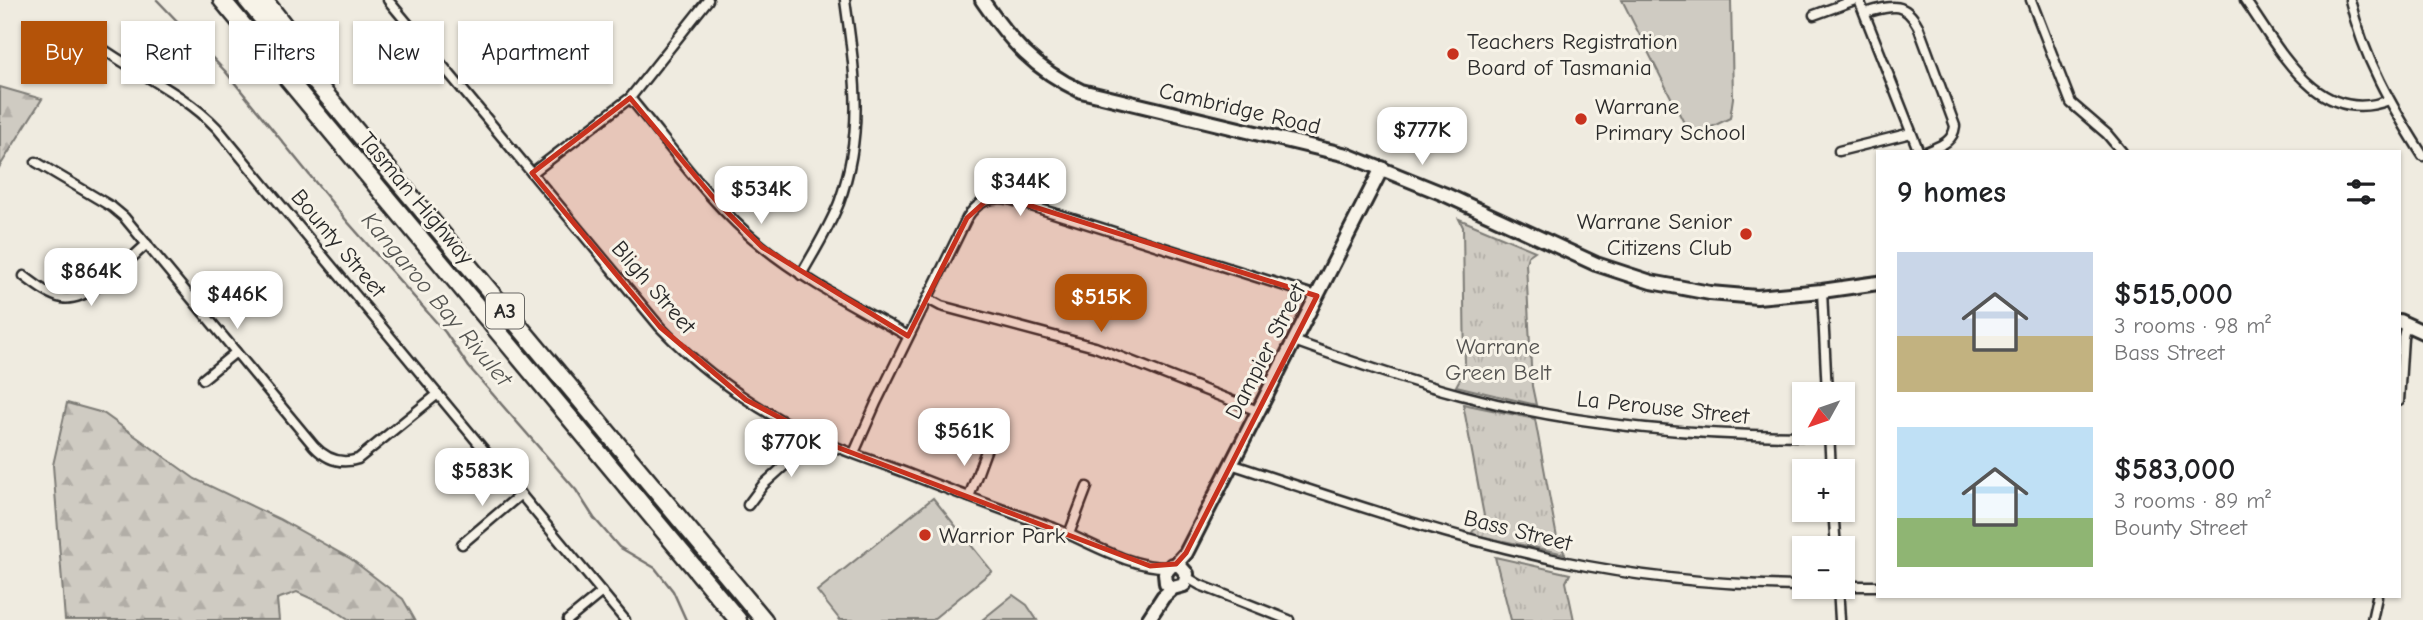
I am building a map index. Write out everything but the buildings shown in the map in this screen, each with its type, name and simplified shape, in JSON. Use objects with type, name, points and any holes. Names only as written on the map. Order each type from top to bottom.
[{"type":"highway","points":[[211,0],[231,21]]},
{"type":"highway","name":"Tasman Highway","points":[[222,0],[240,21]]},
{"type":"highway","name":"Tasman Highway","points":[[247,0],[764,620]]},
{"type":"highway","points":[[264,0],[470,267]]},
{"type":"highway","name":"Tasman Highway","points":[[292,84],[738,620]]},
{"type":"main road","name":"Cambridge Road","points":[[982,0],[1016,46],[1030,60],[1046,73],[1081,91],[1323,148],[1382,168],[1627,276],[1679,288],[1744,296],[1822,291],[1876,283]]},
{"type":"main road","name":"Dampier Street","points":[[1174,579],[1382,168]]},
{"type":"main road","points":[[2402,323],[2423,332]]},
{"type":"main road","points":[[1148,620],[1174,579]]},
{"type":"street","name":"Bligh Street","points":[[388,0],[660,327],[701,367],[746,400],[815,438],[1069,534],[1150,566],[1174,579],[1200,585],[1289,620]]},
{"type":"street","points":[[532,173],[630,98],[708,0]]},
{"type":"street","points":[[801,275],[838,205],[854,144],[856,83],[845,0]]},
{"type":"street","points":[[1814,15],[1857,0],[1865,13],[1918,150]]},
{"type":"street","points":[[2031,0],[2071,103],[2107,134],[2120,150]]},
{"type":"street","points":[[2245,0],[2298,75],[2314,90],[2351,104],[2371,105],[2389,100]]},
{"type":"street","points":[[2350,0],[2363,44],[2389,100],[2423,156]]},
{"type":"street","points":[[1865,13],[1901,5],[1910,11],[1918,26],[1955,126],[1954,134],[1949,140],[1930,150]]},
{"type":"street","name":"Bounty Street","points":[[107,52],[187,102],[209,119],[625,620]]},
{"type":"street","points":[[630,98],[739,226],[762,247],[801,275],[908,336]]},
{"type":"street","points":[[1839,151],[1911,133]]},
{"type":"street","points":[[36,163],[118,212],[326,457],[338,461],[352,461],[363,456],[438,394]]},
{"type":"street","points":[[854,453],[970,212],[982,202],[1001,198],[1317,296]]},
{"type":"street","points":[[24,276],[55,296],[76,298],[91,291],[147,244]]},
{"type":"street","points":[[1822,291],[1826,382]]},
{"type":"street","points":[[928,299],[942,306],[1086,344],[1258,411]]},
{"type":"street","points":[[2401,369],[2402,323]]},
{"type":"street","name":"La Perouse Street","points":[[1294,341],[1372,369],[1462,395],[1531,411],[1683,432],[1748,436],[1792,435]]},
{"type":"street","points":[[203,379],[236,352]]},
{"type":"street","points":[[748,505],[763,485],[815,438]]},
{"type":"street","points":[[969,497],[986,448]]},
{"type":"street","name":"Bass Street","points":[[1231,464],[1472,539],[1562,562],[1673,579],[1792,586]]},
{"type":"street","points":[[1069,534],[1087,488]]},
{"type":"street","points":[[462,544],[521,494]]},
{"type":"street","points":[[1855,586],[1876,586]]},
{"type":"street","points":[[568,620],[602,592]]},
{"type":"street","points":[[2372,620],[2377,598]]},
{"type":"street","points":[[1839,599],[1840,620]]},
{"type":"highlighted area","points":[[630,98],[717,202],[762,247],[908,336],[967,218],[987,200],[1009,199],[1317,296],[1186,553],[1176,564],[1150,566],[834,446],[746,400],[660,327],[532,173]]},
{"type":"green space","points":[[1622,0],[1731,0],[1733,98],[1730,118],[1691,137]]},
{"type":"green space","points":[[0,87],[42,99],[0,166]]},
{"type":"green space","name":"Warrane Green Belt","points":[[1459,219],[1535,251],[1528,256],[1526,263],[1532,386],[1536,405],[1456,386],[1465,370],[1463,227]]},
{"type":"green space","points":[[67,403],[103,413],[195,479],[279,519],[351,559],[403,599],[415,620],[350,620],[332,608],[297,592],[277,599],[279,620],[65,620],[53,465]]},
{"type":"green space","name":"Warrane Green Belt","points":[[1463,404],[1535,419],[1557,538],[1565,554],[1471,534],[1484,516]]},
{"type":"green space","name":"Warrior Park","points":[[933,498],[992,571],[932,620],[840,620],[817,591]]},
{"type":"green space","points":[[1495,557],[1570,574],[1566,582],[1574,620],[1511,620]]},
{"type":"green space","points":[[1013,595],[1027,605],[1037,620],[982,620]]},
{"type":"waterway","name":"Kangaroo Bay Rivulet","points":[[157,0],[225,71],[346,220],[445,332],[469,367],[576,490],[594,518],[619,547],[655,568],[673,591],[686,620]]},
{"type":"place","name":"Teachers Registration Board of Tasmania","points":[[1453,54]]},
{"type":"place","name":"Warrane Primary School","points":[[1581,119]]},
{"type":"place","name":"Warrane Senior Citizens Club","points":[[1746,234]]},
{"type":"place","name":"Warrior Park","points":[[925,535]]}]
